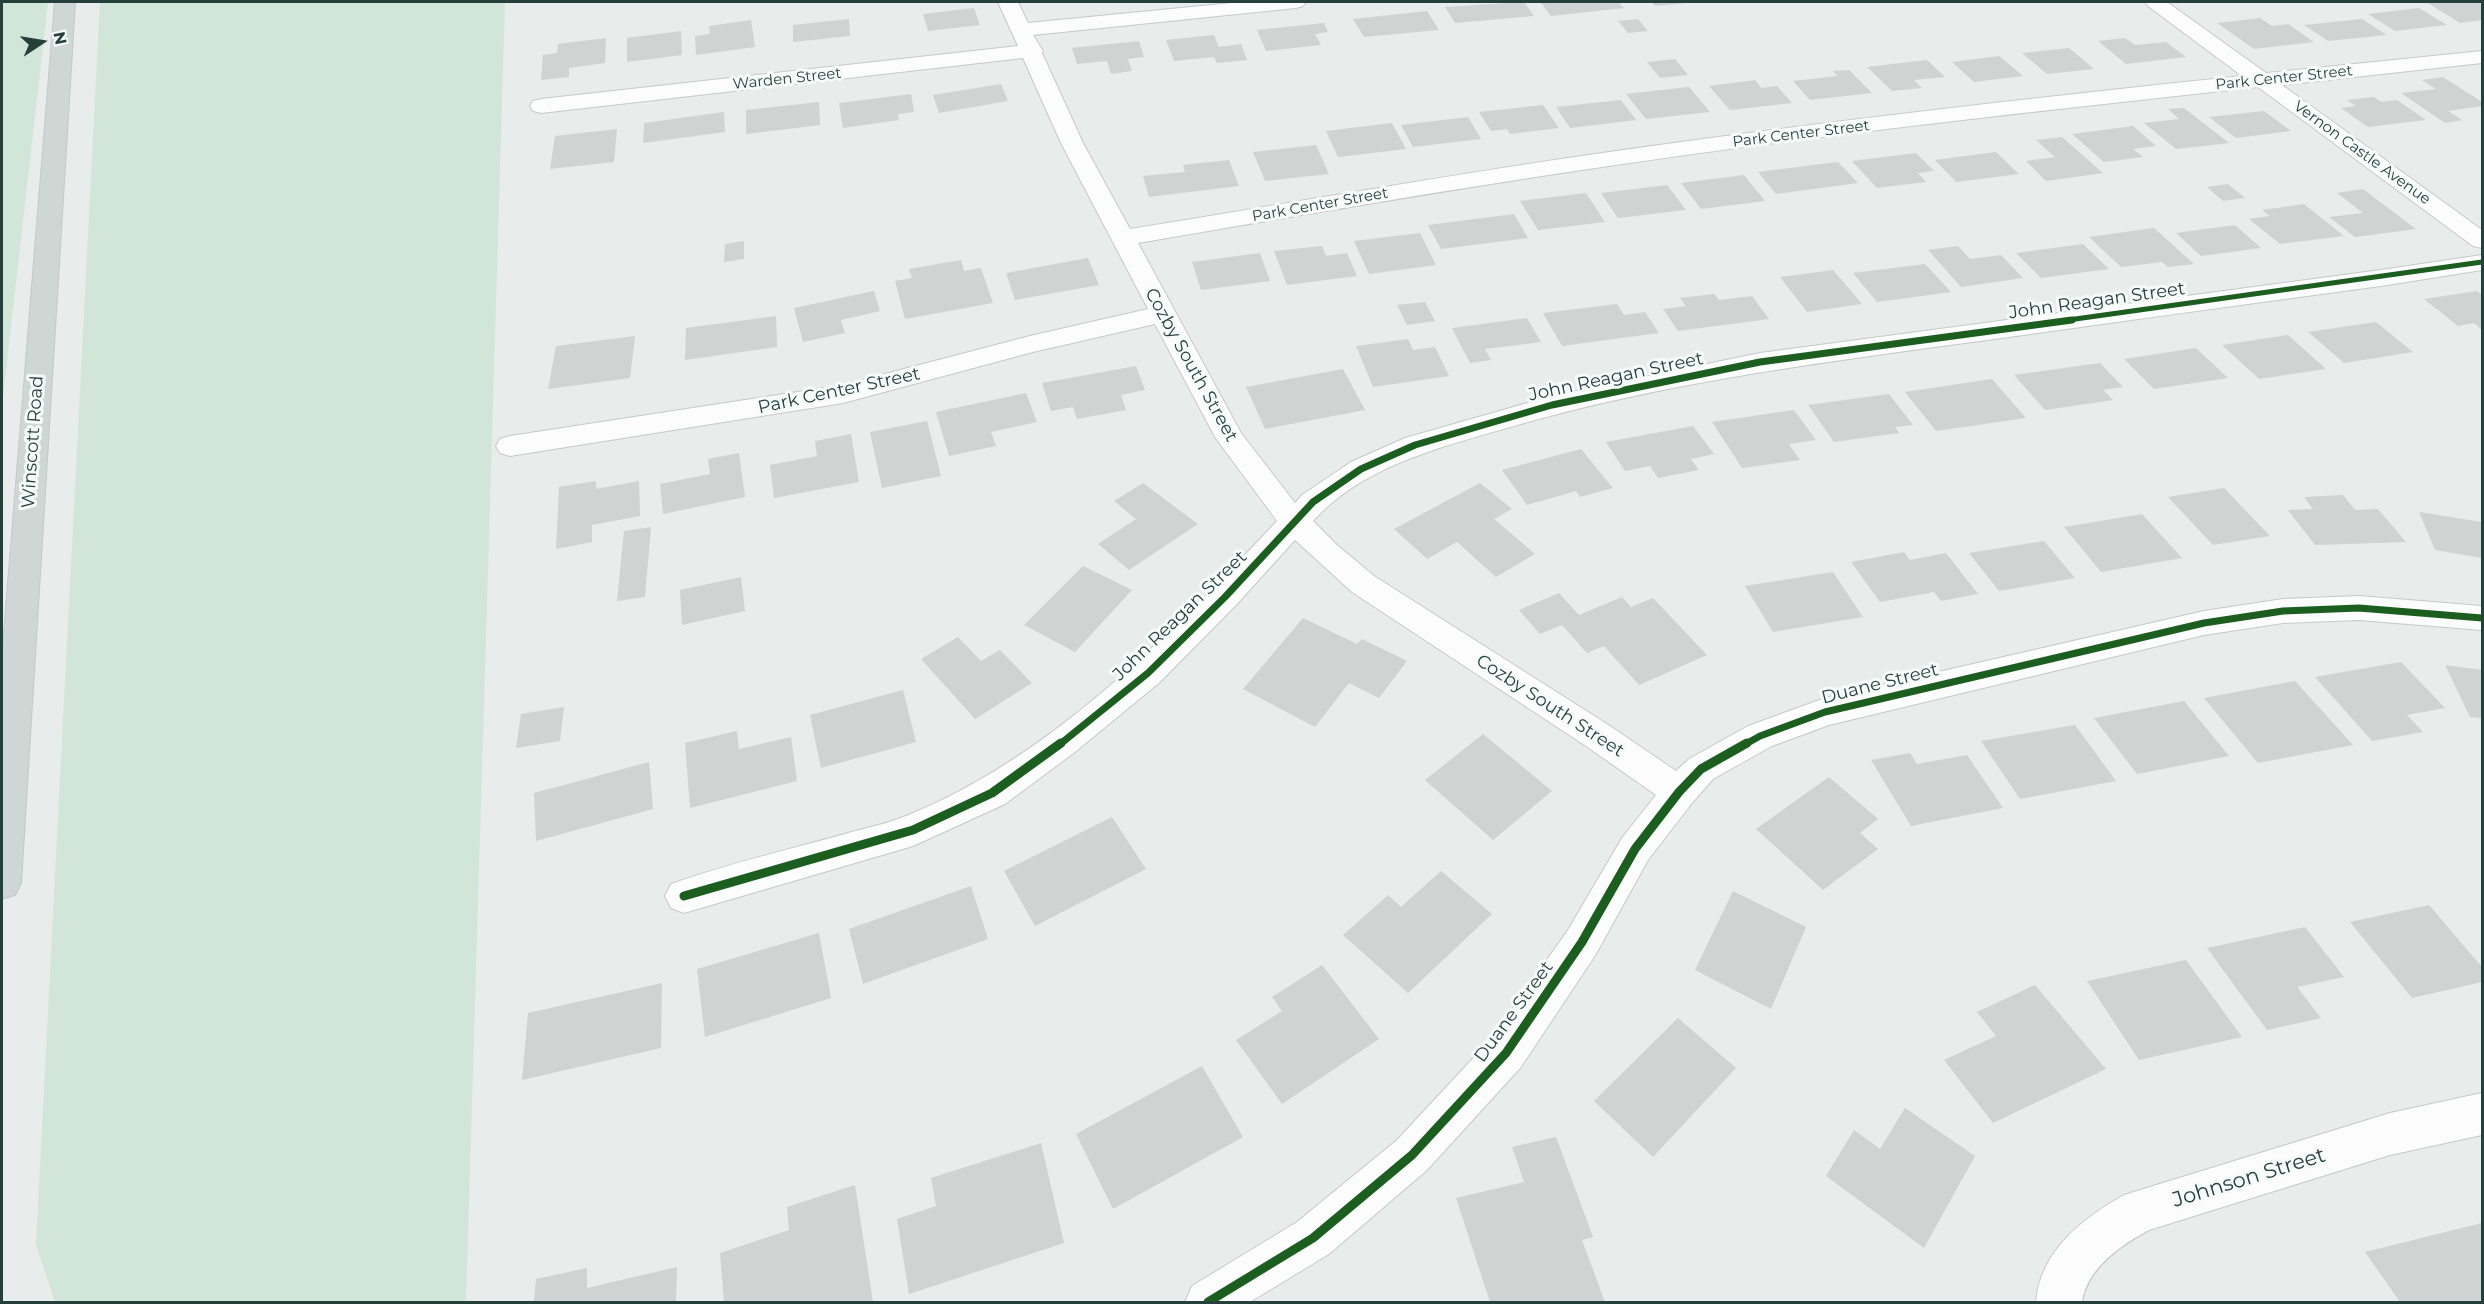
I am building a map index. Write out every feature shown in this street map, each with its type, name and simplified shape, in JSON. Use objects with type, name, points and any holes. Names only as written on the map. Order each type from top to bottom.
[{"type":"main road","name":"Winscott Road","points":[[2,883],[66,2]]},
{"type":"street","name":"Cozby South Street","points":[[1008,2],[1028,41],[1072,143],[1228,437],[1281,507],[1326,553],[1363,584],[1588,729],[1679,792]]},
{"type":"street","name":"Warden Street","points":[[541,106],[1028,41],[1296,2]]},
{"type":"street","name":"Vernon Castle Avenue","points":[[2155,2],[2482,241]]},
{"type":"street","name":"Park Center Street","points":[[1123,238],[1507,174],[1682,149],[2262,80],[2482,57]]},
{"type":"street","name":"John Reagan Street","points":[[684,896],[914,830],[992,793],[1064,742],[1148,673],[1225,597],[1313,502],[1361,469],[1414,445],[1552,405],[1760,362],[2482,262]]},
{"type":"street","name":"Park Center Street","points":[[510,446],[843,394],[1030,344],[1163,314]]},
{"type":"street","name":"Duane Street","points":[[1208,1302],[1313,1238],[1412,1155],[1506,1053],[1582,942],[1635,849],[1679,792],[1701,769],[1760,736],[1825,712],[2204,623],[2283,611],[2359,608],[2482,618]]},
{"type":"street","name":"Johnson Street","points":[[2059,1302],[2059,1293],[2071,1267],[2103,1233],[2140,1211],[2390,1134],[2482,1114]]},
{"type":"green space","points":[[2,2],[48,2],[2,405]]},
{"type":"green space","points":[[100,2],[505,2],[466,1302],[55,1302],[36,1245]]},
{"type":"building","points":[[1524,2],[1534,16],[1455,23],[1445,7]]},
{"type":"building","points":[[1540,2],[1618,2],[1624,8],[1551,16]]},
{"type":"building","points":[[1651,2],[1687,2],[1687,3],[1655,6]]},
{"type":"building","points":[[2426,2],[2482,2],[2482,20],[2460,23]]},
{"type":"building","points":[[974,8],[980,25],[928,31],[923,14]]},
{"type":"building","points":[[2419,8],[2447,25],[2395,31],[2368,14]]},
{"type":"building","points":[[1427,11],[1439,30],[1364,37],[1353,19]]},
{"type":"building","points":[[2260,18],[2272,26],[2288,24],[2314,42],[2254,49],[2217,23]]},
{"type":"building","points":[[849,19],[850,36],[793,42],[793,25]]},
{"type":"building","points":[[1638,19],[1648,31],[1628,33],[1618,21]]},
{"type":"building","points":[[2362,19],[2387,35],[2328,41],[2304,25]]},
{"type":"building","points":[[751,20],[755,47],[696,55],[695,36],[710,34],[709,26]]},
{"type":"building","points":[[1324,23],[1328,32],[1315,34],[1321,45],[1266,51],[1257,30]]},
{"type":"building","points":[[681,31],[682,55],[627,62],[627,38]]},
{"type":"building","points":[[1214,35],[1219,47],[1241,44],[1247,60],[1217,63],[1214,57],[1174,61],[1166,40]]},
{"type":"building","points":[[606,38],[605,63],[569,68],[569,77],[541,80],[543,55],[557,53],[558,44]]},
{"type":"building","points":[[2125,38],[2135,45],[2166,42],[2186,57],[2126,64],[2098,41]]},
{"type":"building","points":[[1139,41],[1144,57],[1128,59],[1132,71],[1111,74],[1107,61],[1077,64],[1072,48]]},
{"type":"building","points":[[2069,48],[2094,69],[2047,74],[2022,53]]},
{"type":"building","points":[[1999,56],[2023,76],[1974,82],[1952,62]]},
{"type":"building","points":[[1675,59],[1688,75],[1660,78],[1647,62]]},
{"type":"building","points":[[1927,60],[1945,77],[1914,80],[1922,88],[1892,91],[1867,67]]},
{"type":"building","points":[[1849,70],[1872,93],[1810,100],[1793,81],[1838,76],[1833,71]]},
{"type":"building","points":[[2443,77],[2482,102],[2482,106],[2448,111],[2462,120],[2445,123],[2401,93],[2436,89],[2422,80]]},
{"type":"building","points":[[1755,80],[1761,88],[1777,86],[1792,103],[1730,110],[1709,86]]},
{"type":"building","points":[[1001,84],[1008,101],[939,113],[933,95]]},
{"type":"building","points":[[1689,87],[1710,112],[1646,119],[1626,94]]},
{"type":"building","points":[[911,94],[914,112],[898,114],[899,120],[843,128],[839,103]]},
{"type":"building","points":[[2374,97],[2382,102],[2397,100],[2426,120],[2368,127],[2341,108],[2356,106],[2347,100]]},
{"type":"building","points":[[1621,100],[1636,120],[1570,128],[1556,107]]},
{"type":"building","points":[[819,102],[820,125],[746,134],[746,110]]},
{"type":"building","points":[[1543,105],[1559,128],[1510,134],[1507,129],[1491,131],[1479,112]]},
{"type":"building","points":[[2184,108],[2229,143],[2176,149],[2144,123],[2179,119],[2168,109]]},
{"type":"building","points":[[2264,111],[2291,131],[2236,138],[2209,117]]},
{"type":"building","points":[[724,112],[725,132],[643,143],[644,123]]},
{"type":"building","points":[[1468,117],[1481,139],[1413,147],[1401,125]]},
{"type":"building","points":[[1392,123],[1406,149],[1338,157],[1326,131]]},
{"type":"building","points":[[2133,126],[2156,146],[2133,149],[2143,157],[2104,162],[2072,134]]},
{"type":"building","points":[[617,129],[614,162],[550,169],[555,136]]},
{"type":"building","points":[[2062,137],[2103,173],[2046,181],[2026,161],[2055,157],[2036,140]]},
{"type":"building","points":[[1316,145],[1329,174],[1265,181],[1253,152]]},
{"type":"building","points":[[1996,152],[2019,174],[1956,182],[1935,160]]},
{"type":"building","points":[[1916,153],[1934,171],[1918,173],[1926,182],[1877,188],[1852,161]]},
{"type":"building","points":[[1229,160],[1239,186],[1149,197],[1143,176],[1185,172],[1183,165]]},
{"type":"building","points":[[1838,162],[1858,183],[1776,194],[1758,172]]},
{"type":"building","points":[[1744,175],[1765,201],[1701,209],[1681,183]]},
{"type":"building","points":[[2228,184],[2245,198],[2223,201],[2207,187]]},
{"type":"building","points":[[1667,185],[1686,210],[1618,218],[1601,193]]},
{"type":"building","points":[[2363,189],[2416,229],[2355,237],[2329,217],[2363,213],[2337,193]]},
{"type":"building","points":[[1586,193],[1605,222],[1538,230],[1520,201]]},
{"type":"building","points":[[2304,204],[2344,236],[2280,244],[2249,219],[2270,216],[2262,210]]},
{"type":"building","points":[[1514,214],[1528,238],[1441,249],[1428,225]]},
{"type":"building","points":[[2235,225],[2261,248],[2201,256],[2176,233]]},
{"type":"building","points":[[2154,228],[2194,264],[2168,267],[2162,262],[2121,267],[2089,237]]},
{"type":"building","points":[[1420,233],[1436,265],[1369,274],[1354,241]]},
{"type":"building","points":[[744,241],[744,259],[724,262],[725,244]]},
{"type":"building","points":[[2083,244],[2109,269],[2041,278],[2016,253]]},
{"type":"building","points":[[1322,246],[1326,256],[1347,253],[1357,276],[1287,285],[1274,251]]},
{"type":"building","points":[[1958,246],[1970,259],[2001,255],[2023,278],[1961,287],[1928,250]]},
{"type":"building","points":[[1260,253],[1270,281],[1201,290],[1192,262]]},
{"type":"building","points":[[1088,258],[1099,285],[1015,300],[1006,273]]},
{"type":"building","points":[[961,260],[964,271],[981,268],[993,303],[905,319],[895,281],[912,278],[909,269]]},
{"type":"building","points":[[1925,264],[1951,292],[1877,302],[1853,273]]},
{"type":"building","points":[[1833,270],[1862,304],[1807,312],[1780,277]]},
{"type":"building","points":[[874,291],[880,311],[841,320],[845,333],[803,342],[794,308]]},
{"type":"building","points":[[2477,291],[2482,295],[2482,330],[2474,323],[2458,326],[2424,299]]},
{"type":"building","points":[[1714,294],[1719,300],[1752,296],[1769,319],[1678,331],[1663,309],[1686,306],[1680,298]]},
{"type":"building","points":[[1425,302],[1435,321],[1407,325],[1397,305]]},
{"type":"building","points":[[1617,304],[1624,315],[1645,312],[1659,333],[1562,346],[1543,313]]},
{"type":"building","points":[[776,316],[777,347],[685,360],[686,328]]},
{"type":"building","points":[[1527,318],[1541,342],[1485,349],[1491,360],[1470,363],[1452,328]]},
{"type":"building","points":[[2376,322],[2413,352],[2344,363],[2308,332]]},
{"type":"building","points":[[2288,335],[2326,369],[2259,379],[2222,345]]},
{"type":"building","points":[[635,336],[630,378],[548,389],[556,346]]},
{"type":"building","points":[[1408,339],[1413,350],[1435,347],[1449,376],[1373,387],[1356,346]]},
{"type":"building","points":[[2196,348],[2228,378],[2154,389],[2124,359]]},
{"type":"building","points":[[2100,363],[2123,387],[2103,390],[2113,400],[2045,410],[2014,375]]},
{"type":"building","points":[[1136,366],[1145,390],[1121,395],[1126,410],[1077,419],[1073,407],[1051,411],[1042,383]]},
{"type":"building","points":[[1343,369],[1365,410],[1265,429],[1246,387]]},
{"type":"building","points":[[1992,379],[2026,418],[1936,431],[1905,392]]},
{"type":"building","points":[[1026,393],[1037,422],[991,432],[996,446],[949,456],[936,412]]},
{"type":"building","points":[[1889,394],[1913,425],[1895,427],[1899,433],[1834,442],[1808,405]]},
{"type":"building","points":[[1794,410],[1816,440],[1789,444],[1800,460],[1742,468],[1712,422]]},
{"type":"building","points":[[927,421],[941,476],[882,488],[870,432]]},
{"type":"building","points":[[1693,426],[1714,454],[1691,459],[1699,470],[1658,478],[1650,466],[1625,471],[1606,442]]},
{"type":"building","points":[[851,434],[859,482],[774,498],[770,465],[817,456],[815,441]]},
{"type":"building","points":[[1581,449],[1613,488],[1580,497],[1576,491],[1527,505],[1502,470]]},
{"type":"building","points":[[739,453],[745,497],[663,514],[660,484],[710,474],[708,459]]},
{"type":"building","points":[[596,481],[596,489],[639,481],[640,516],[592,525],[592,542],[556,549],[559,487]]},
{"type":"building","points":[[1143,483],[1198,524],[1129,570],[1098,544],[1136,519],[1114,501]]},
{"type":"building","points":[[1480,483],[1512,509],[1494,519],[1535,554],[1496,577],[1457,542],[1427,559],[1394,529]]},
{"type":"building","points":[[2224,488],[2270,536],[2213,545],[2168,497]]},
{"type":"building","points":[[2343,495],[2355,510],[2378,509],[2406,542],[2315,545],[2288,510],[2313,509],[2304,497]]},
{"type":"building","points":[[2419,512],[2482,522],[2482,558],[2435,550]]},
{"type":"building","points":[[2142,514],[2182,558],[2101,572],[2064,527]]},
{"type":"building","points":[[651,527],[645,597],[617,601],[624,531]]},
{"type":"building","points":[[2044,541],[2075,578],[1999,591],[1969,553]]},
{"type":"building","points":[[1904,552],[1910,560],[1946,553],[1978,594],[1941,601],[1934,592],[1880,602],[1851,562]]},
{"type":"building","points":[[1083,566],[1132,590],[1075,652],[1024,625]]},
{"type":"building","points":[[1833,572],[1863,617],[1773,632],[1745,586]]},
{"type":"building","points":[[741,577],[745,611],[682,625],[680,590]]},
{"type":"building","points":[[1559,593],[1579,615],[1622,597],[1631,607],[1653,598],[1707,655],[1639,685],[1604,646],[1587,653],[1562,625],[1540,634],[1519,610]]},
{"type":"building","points":[[1303,618],[1357,644],[1362,639],[1407,661],[1379,698],[1349,683],[1315,727],[1243,689]]},
{"type":"building","points":[[958,637],[981,661],[1000,650],[1032,683],[975,719],[921,659]]},
{"type":"building","points":[[2401,662],[2445,708],[2407,715],[2423,732],[2372,741],[2315,677]]},
{"type":"building","points":[[2445,665],[2482,670],[2482,718],[2470,717]]},
{"type":"building","points":[[2295,681],[2353,745],[2258,763],[2204,698]]},
{"type":"building","points":[[903,690],[916,742],[821,768],[810,715]]},
{"type":"building","points":[[2184,701],[2229,756],[2137,774],[2094,718]]},
{"type":"building","points":[[564,707],[560,741],[516,748],[521,714]]},
{"type":"building","points":[[2075,725],[2116,781],[2020,799],[1981,741]]},
{"type":"building","points":[[737,731],[739,749],[791,737],[797,781],[690,808],[685,743]]},
{"type":"building","points":[[1483,734],[1552,791],[1493,840],[1425,780]]},
{"type":"building","points":[[1910,753],[1917,764],[1967,755],[2003,808],[1911,826],[1871,760]]},
{"type":"building","points":[[649,762],[653,809],[536,841],[534,793]]},
{"type":"building","points":[[1829,777],[1878,819],[1860,833],[1878,849],[1823,890],[1756,829]]},
{"type":"building","points":[[1112,817],[1146,869],[1035,926],[1004,871]]},
{"type":"building","points":[[1441,871],[1492,914],[1408,993],[1343,935],[1388,895],[1401,907]]},
{"type":"building","points":[[971,886],[988,939],[863,984],[849,929]]},
{"type":"building","points":[[1733,891],[1806,927],[1771,1009],[1695,970]]},
{"type":"building","points":[[2429,905],[2482,967],[2482,982],[2412,998],[2350,922]]},
{"type":"building","points":[[2305,927],[2344,977],[2297,987],[2321,1018],[2267,1030],[2207,948]]},
{"type":"building","points":[[819,933],[831,998],[705,1037],[697,969]]},
{"type":"building","points":[[2186,960],[2242,1037],[2139,1060],[2087,981]]},
{"type":"building","points":[[1322,965],[1379,1039],[1282,1104],[1236,1040],[1282,1011],[1272,997]]},
{"type":"building","points":[[662,983],[661,1048],[522,1080],[528,1013]]},
{"type":"building","points":[[2035,985],[2106,1069],[1993,1123],[1944,1060],[1996,1036],[1977,1012]]},
{"type":"building","points":[[1678,1018],[1736,1068],[1653,1157],[1594,1101]]},
{"type":"building","points":[[1202,1066],[1243,1137],[1113,1209],[1076,1134]]},
{"type":"building","points":[[1905,1108],[1975,1156],[1924,1248],[1826,1176],[1854,1130],[1880,1149]]},
{"type":"building","points":[[1556,1137],[1593,1237],[1582,1240],[1605,1302],[1490,1302],[1456,1198],[1524,1182],[1512,1147]]},
{"type":"building","points":[[1041,1143],[1064,1243],[909,1294],[897,1219],[936,1206],[931,1178]]},
{"type":"building","points":[[855,1185],[873,1302],[724,1302],[720,1253],[789,1230],[787,1207]]},
{"type":"building","points":[[2482,1223],[2482,1302],[2400,1302],[2365,1252]]},
{"type":"building","points":[[677,1267],[676,1302],[534,1302],[536,1279],[587,1268],[587,1288]]},
{"type":"cycle path","points":[[684,896],[913,830],[992,793],[1063,742],[1148,673],[1225,597],[1313,502],[1361,469],[1415,445],[1552,405],[1760,362],[2381,278],[2482,262]]},
{"type":"cycle path","points":[[1208,1302],[1313,1238],[1412,1155],[1506,1053],[1582,942],[1635,849],[1679,792],[1701,769],[1760,736],[1825,712],[2204,623],[2283,611],[2359,608],[2482,618]]}]
